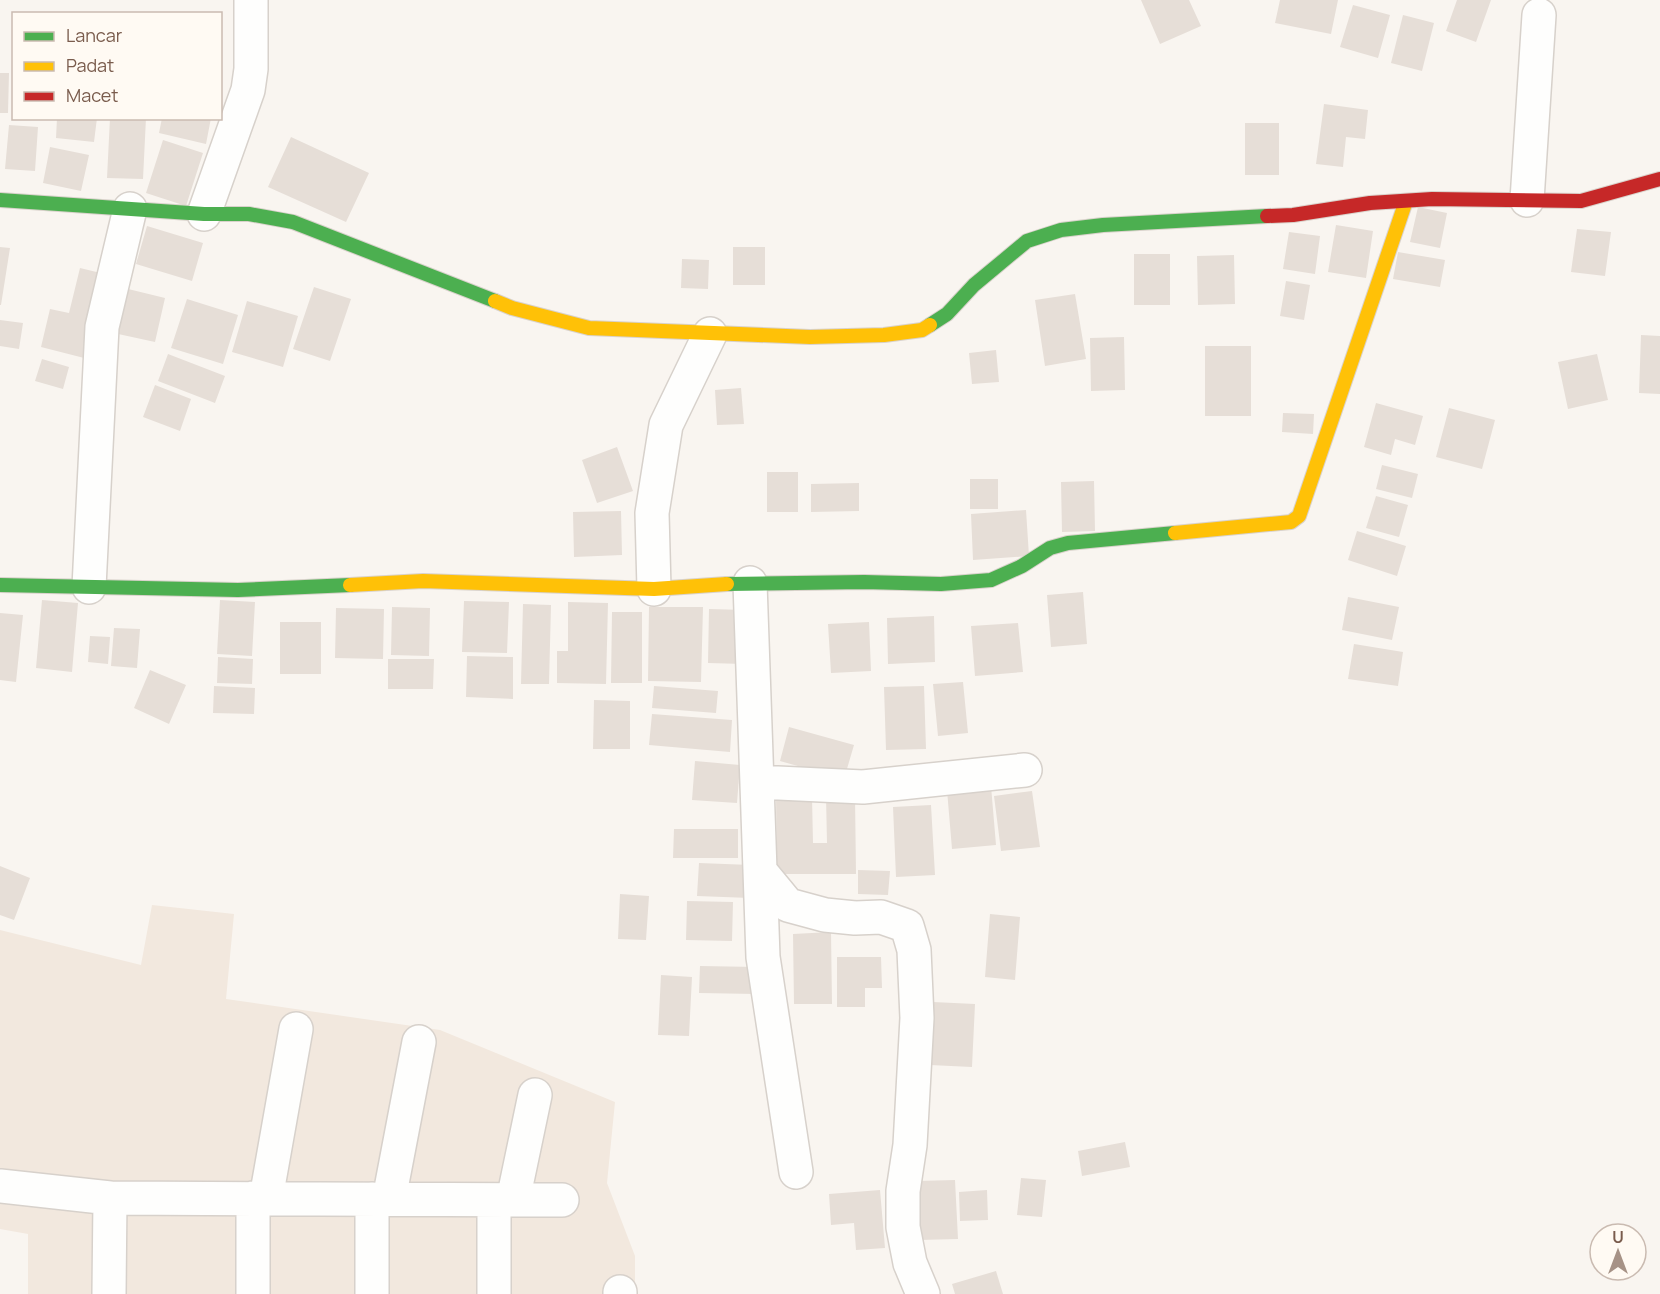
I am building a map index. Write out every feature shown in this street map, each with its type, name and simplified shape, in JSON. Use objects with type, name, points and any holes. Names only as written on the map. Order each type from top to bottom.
[{"type":"street","points":[[204,214],[248,90],[250,0]]},
{"type":"street","points":[[1527,200],[1539,15]]},
{"type":"street","points":[[0,200],[204,214],[249,214],[294,222],[512,308],[589,328],[810,337],[884,335],[922,330],[947,314],[974,285],[1027,241],[1061,230],[1103,225],[1293,215],[1370,203],[1432,199],[1581,201],[1660,179]]},
{"type":"street","points":[[0,585],[238,590],[423,581],[654,589],[750,583],[970,583],[991,580],[1022,566],[1050,548],[1068,543],[1291,522],[1299,516],[1406,201]]},
{"type":"street","points":[[89,587],[102,327],[130,209]]},
{"type":"street","points":[[654,589],[652,513],[666,425],[710,334]]},
{"type":"street","points":[[750,583],[763,957],[796,1172]]},
{"type":"street","points":[[757,782],[863,788],[1025,770]]},
{"type":"street","points":[[760,871],[788,905],[825,915],[855,918],[881,917],[907,926],[914,950],[917,1018],[910,1146],[903,1191],[903,1227],[910,1263],[923,1294]]},
{"type":"street","points":[[253,1294],[259,1198],[296,1029]]},
{"type":"street","points":[[372,1294],[380,1199],[419,1042]]},
{"type":"street","points":[[494,1294],[504,1200],[536,1095]]},
{"type":"street","points":[[0,1186],[110,1198],[562,1200]]},
{"type":"street","points":[[110,1198],[110,1294]]},
{"type":"shaded area","points":[[152,905],[234,914],[226,999],[440,1030],[615,1102],[607,1183],[635,1256],[635,1294],[28,1294],[28,1234],[0,1229],[0,930],[141,965]]},
{"type":"building","points":[[1141,0],[1189,0],[1201,26],[1160,44]]},
{"type":"building","points":[[1280,0],[1338,0],[1331,34],[1275,23]]},
{"type":"building","points":[[1457,0],[1491,0],[1476,42],[1446,31]]},
{"type":"building","points":[[1353,5],[1390,15],[1378,58],[1340,47]]},
{"type":"building","points":[[1403,15],[1434,23],[1422,71],[1391,63]]},
{"type":"building","points":[[0,73],[9,73],[8,113],[0,113]]},
{"type":"building","points":[[1324,104],[1368,110],[1365,139],[1346,137],[1343,167],[1316,164]]},
{"type":"building","points":[[57,120],[97,120],[94,142],[56,138]]},
{"type":"building","points":[[110,120],[146,120],[143,179],[107,178]]},
{"type":"building","points":[[162,120],[211,120],[206,144],[159,133]]},
{"type":"building","points":[[1245,123],[1279,123],[1279,175],[1245,175]]},
{"type":"building","points":[[9,125],[38,127],[35,171],[5,169]]},
{"type":"building","points":[[291,137],[369,173],[346,222],[268,187]]},
{"type":"building","points":[[163,140],[203,153],[186,206],[146,193]]},
{"type":"building","points":[[50,147],[89,155],[81,191],[43,183]]},
{"type":"building","points":[[1418,207],[1447,213],[1440,248],[1410,242]]},
{"type":"building","points":[[1336,225],[1373,231],[1366,278],[1328,272]]},
{"type":"building","points":[[147,226],[203,243],[192,281],[136,264]]},
{"type":"building","points":[[1577,229],[1611,232],[1605,276],[1571,272]]},
{"type":"building","points":[[1289,232],[1320,236],[1315,274],[1283,269]]},
{"type":"building","points":[[0,247],[10,248],[1,305],[0,305]]},
{"type":"building","points":[[733,247],[765,247],[765,285],[733,285]]},
{"type":"building","points":[[1398,252],[1445,260],[1440,287],[1393,279]]},
{"type":"building","points":[[1134,254],[1170,254],[1170,305],[1134,305]]},
{"type":"building","points":[[1234,255],[1235,304],[1198,305],[1197,256]]},
{"type":"building","points":[[682,259],[709,260],[708,289],[681,288]]},
{"type":"building","points":[[80,268],[113,276],[92,360],[41,347],[50,309],[69,313]]},
{"type":"building","points":[[1286,281],[1310,285],[1304,320],[1280,316]]},
{"type":"building","points":[[120,287],[165,298],[155,342],[109,332]]},
{"type":"building","points":[[314,287],[351,299],[330,361],[293,349]]},
{"type":"building","points":[[1075,294],[1086,359],[1045,366],[1035,300]]},
{"type":"building","points":[[187,299],[238,315],[223,364],[171,348]]},
{"type":"building","points":[[247,301],[298,316],[283,367],[232,352]]},
{"type":"building","points":[[0,320],[23,323],[19,349],[0,346]]},
{"type":"building","points":[[1641,335],[1660,336],[1660,394],[1639,393]]},
{"type":"building","points":[[1124,337],[1125,390],[1091,391],[1090,338]]},
{"type":"building","points":[[1205,346],[1251,346],[1251,416],[1205,416]]},
{"type":"building","points":[[996,350],[999,382],[972,384],[969,353]]},
{"type":"building","points":[[168,354],[225,376],[215,403],[158,381]]},
{"type":"building","points":[[1597,354],[1608,400],[1568,409],[1558,362]]},
{"type":"building","points":[[42,359],[69,367],[63,389],[35,381]]},
{"type":"building","points":[[155,385],[191,399],[180,431],[143,417]]},
{"type":"building","points":[[741,388],[744,424],[717,425],[715,390]]},
{"type":"building","points":[[1376,403],[1423,416],[1415,445],[1395,439],[1391,455],[1364,447]]},
{"type":"building","points":[[1449,408],[1495,420],[1482,469],[1436,457]]},
{"type":"building","points":[[1283,413],[1314,414],[1313,434],[1282,432]]},
{"type":"building","points":[[617,447],[633,491],[597,503],[582,460]]},
{"type":"building","points":[[1382,465],[1418,474],[1412,498],[1376,489]]},
{"type":"building","points":[[767,472],[798,472],[798,512],[767,512]]},
{"type":"building","points":[[970,479],[998,479],[998,509],[970,509]]},
{"type":"building","points":[[1094,481],[1095,531],[1062,532],[1061,482]]},
{"type":"building","points":[[859,483],[859,511],[811,512],[811,484]]},
{"type":"building","points":[[1376,496],[1408,505],[1399,537],[1366,528]]},
{"type":"building","points":[[1026,510],[1029,556],[973,560],[971,514]]},
{"type":"building","points":[[621,511],[622,555],[574,557],[573,512]]},
{"type":"building","points":[[1357,531],[1406,546],[1397,576],[1348,560]]},
{"type":"building","points":[[1083,592],[1087,644],[1051,647],[1047,595]]},
{"type":"building","points":[[1348,597],[1399,607],[1392,640],[1342,630]]},
{"type":"building","points":[[42,600],[78,603],[72,672],[36,668]]},
{"type":"building","points":[[220,600],[255,602],[252,656],[217,654]]},
{"type":"building","points":[[464,601],[509,602],[507,653],[462,652]]},
{"type":"building","points":[[568,602],[608,603],[606,684],[557,683],[557,651],[568,651]]},
{"type":"building","points":[[523,604],[551,605],[549,684],[521,684]]},
{"type":"building","points":[[392,607],[430,608],[429,656],[391,655]]},
{"type":"building","points":[[649,607],[703,607],[701,682],[648,681]]},
{"type":"building","points":[[336,608],[384,609],[383,659],[335,658]]},
{"type":"building","points":[[709,609],[745,610],[744,664],[708,663]]},
{"type":"building","points":[[612,612],[642,612],[642,683],[611,683]]},
{"type":"building","points":[[0,613],[23,615],[16,682],[0,680]]},
{"type":"building","points":[[934,616],[935,662],[888,664],[887,618]]},
{"type":"building","points":[[280,622],[321,622],[321,674],[280,674]]},
{"type":"building","points":[[869,622],[871,671],[831,673],[828,624]]},
{"type":"building","points":[[1018,623],[1023,672],[975,676],[971,626]]},
{"type":"building","points":[[114,628],[140,629],[137,668],[111,666]]},
{"type":"building","points":[[90,636],[110,637],[108,664],[88,662]]},
{"type":"building","points":[[1354,644],[1403,652],[1398,686],[1348,679]]},
{"type":"building","points":[[467,656],[513,657],[513,699],[466,697]]},
{"type":"building","points":[[218,657],[253,659],[252,684],[217,683]]},
{"type":"building","points":[[388,659],[434,659],[433,689],[388,689]]},
{"type":"building","points":[[150,670],[186,685],[169,724],[134,708]]},
{"type":"building","points":[[963,682],[968,733],[938,736],[933,684]]},
{"type":"building","points":[[214,686],[255,688],[254,714],[213,713]]},
{"type":"building","points":[[654,686],[718,691],[716,713],[652,708]]},
{"type":"building","points":[[924,686],[926,749],[886,750],[884,687]]},
{"type":"building","points":[[594,700],[630,701],[630,749],[593,749]]},
{"type":"building","points":[[652,714],[732,720],[730,752],[649,745]]},
{"type":"building","points":[[789,727],[854,745],[844,779],[780,761]]},
{"type":"building","points":[[695,761],[740,765],[737,803],[692,800]]},
{"type":"building","points":[[991,786],[996,845],[952,849],[947,790]]},
{"type":"building","points":[[1032,791],[1040,847],[1001,851],[994,796]]},
{"type":"building","points":[[826,796],[855,796],[856,874],[777,874],[776,797],[812,797],[813,843],[827,843]]},
{"type":"building","points":[[931,805],[935,875],[896,877],[893,807]]},
{"type":"building","points":[[674,829],[738,829],[738,858],[673,858]]},
{"type":"building","points":[[699,863],[751,865],[750,898],[697,896]]},
{"type":"building","points":[[0,866],[30,878],[14,920],[0,915]]},
{"type":"building","points":[[858,870],[890,871],[888,895],[858,894]]},
{"type":"building","points":[[620,894],[649,896],[646,940],[618,939]]},
{"type":"building","points":[[687,901],[733,902],[732,941],[686,940]]},
{"type":"building","points":[[990,914],[1020,917],[1015,980],[985,977]]},
{"type":"building","points":[[831,932],[832,1004],[794,1004],[793,934]]},
{"type":"building","points":[[837,957],[881,957],[882,988],[865,988],[865,1007],[837,1007]]},
{"type":"building","points":[[700,966],[757,967],[756,994],[699,993]]},
{"type":"building","points":[[661,975],[692,977],[689,1036],[658,1035]]},
{"type":"building","points":[[933,1002],[975,1004],[972,1067],[930,1065]]},
{"type":"building","points":[[1125,1142],[1130,1167],[1082,1176],[1078,1151]]},
{"type":"building","points":[[1021,1178],[1046,1180],[1042,1217],[1017,1215]]},
{"type":"building","points":[[955,1180],[958,1239],[919,1240],[917,1181]]},
{"type":"building","points":[[880,1190],[885,1248],[856,1250],[854,1223],[831,1225],[829,1194]]},
{"type":"building","points":[[987,1190],[988,1220],[960,1221],[959,1192]]},
{"type":"building","points":[[996,1271],[1003,1294],[955,1294],[952,1284]]},
{"type":"traffic: fast","points":[[0,200],[204,214],[249,214],[293,222],[495,301]]},
{"type":"traffic: fast","points":[[930,325],[947,314],[974,285],[1027,241],[1061,230],[1103,225],[1267,216]]},
{"type":"traffic: fast","points":[[727,584],[864,582],[941,584],[991,580],[1022,566],[1050,548],[1068,543],[1175,533]]},
{"type":"traffic: fast","points":[[0,585],[238,590],[350,585]]},
{"type":"traffic: slow","points":[[1175,533],[1291,522],[1299,516],[1406,201]]},
{"type":"traffic: slow","points":[[495,301],[512,308],[589,328],[810,337],[884,335],[922,330],[930,325]]},
{"type":"traffic: slow","points":[[350,585],[423,581],[654,589],[727,584]]},
{"type":"traffic: jam","points":[[1267,216],[1293,215],[1370,203],[1432,199],[1581,201],[1660,179]]}]
